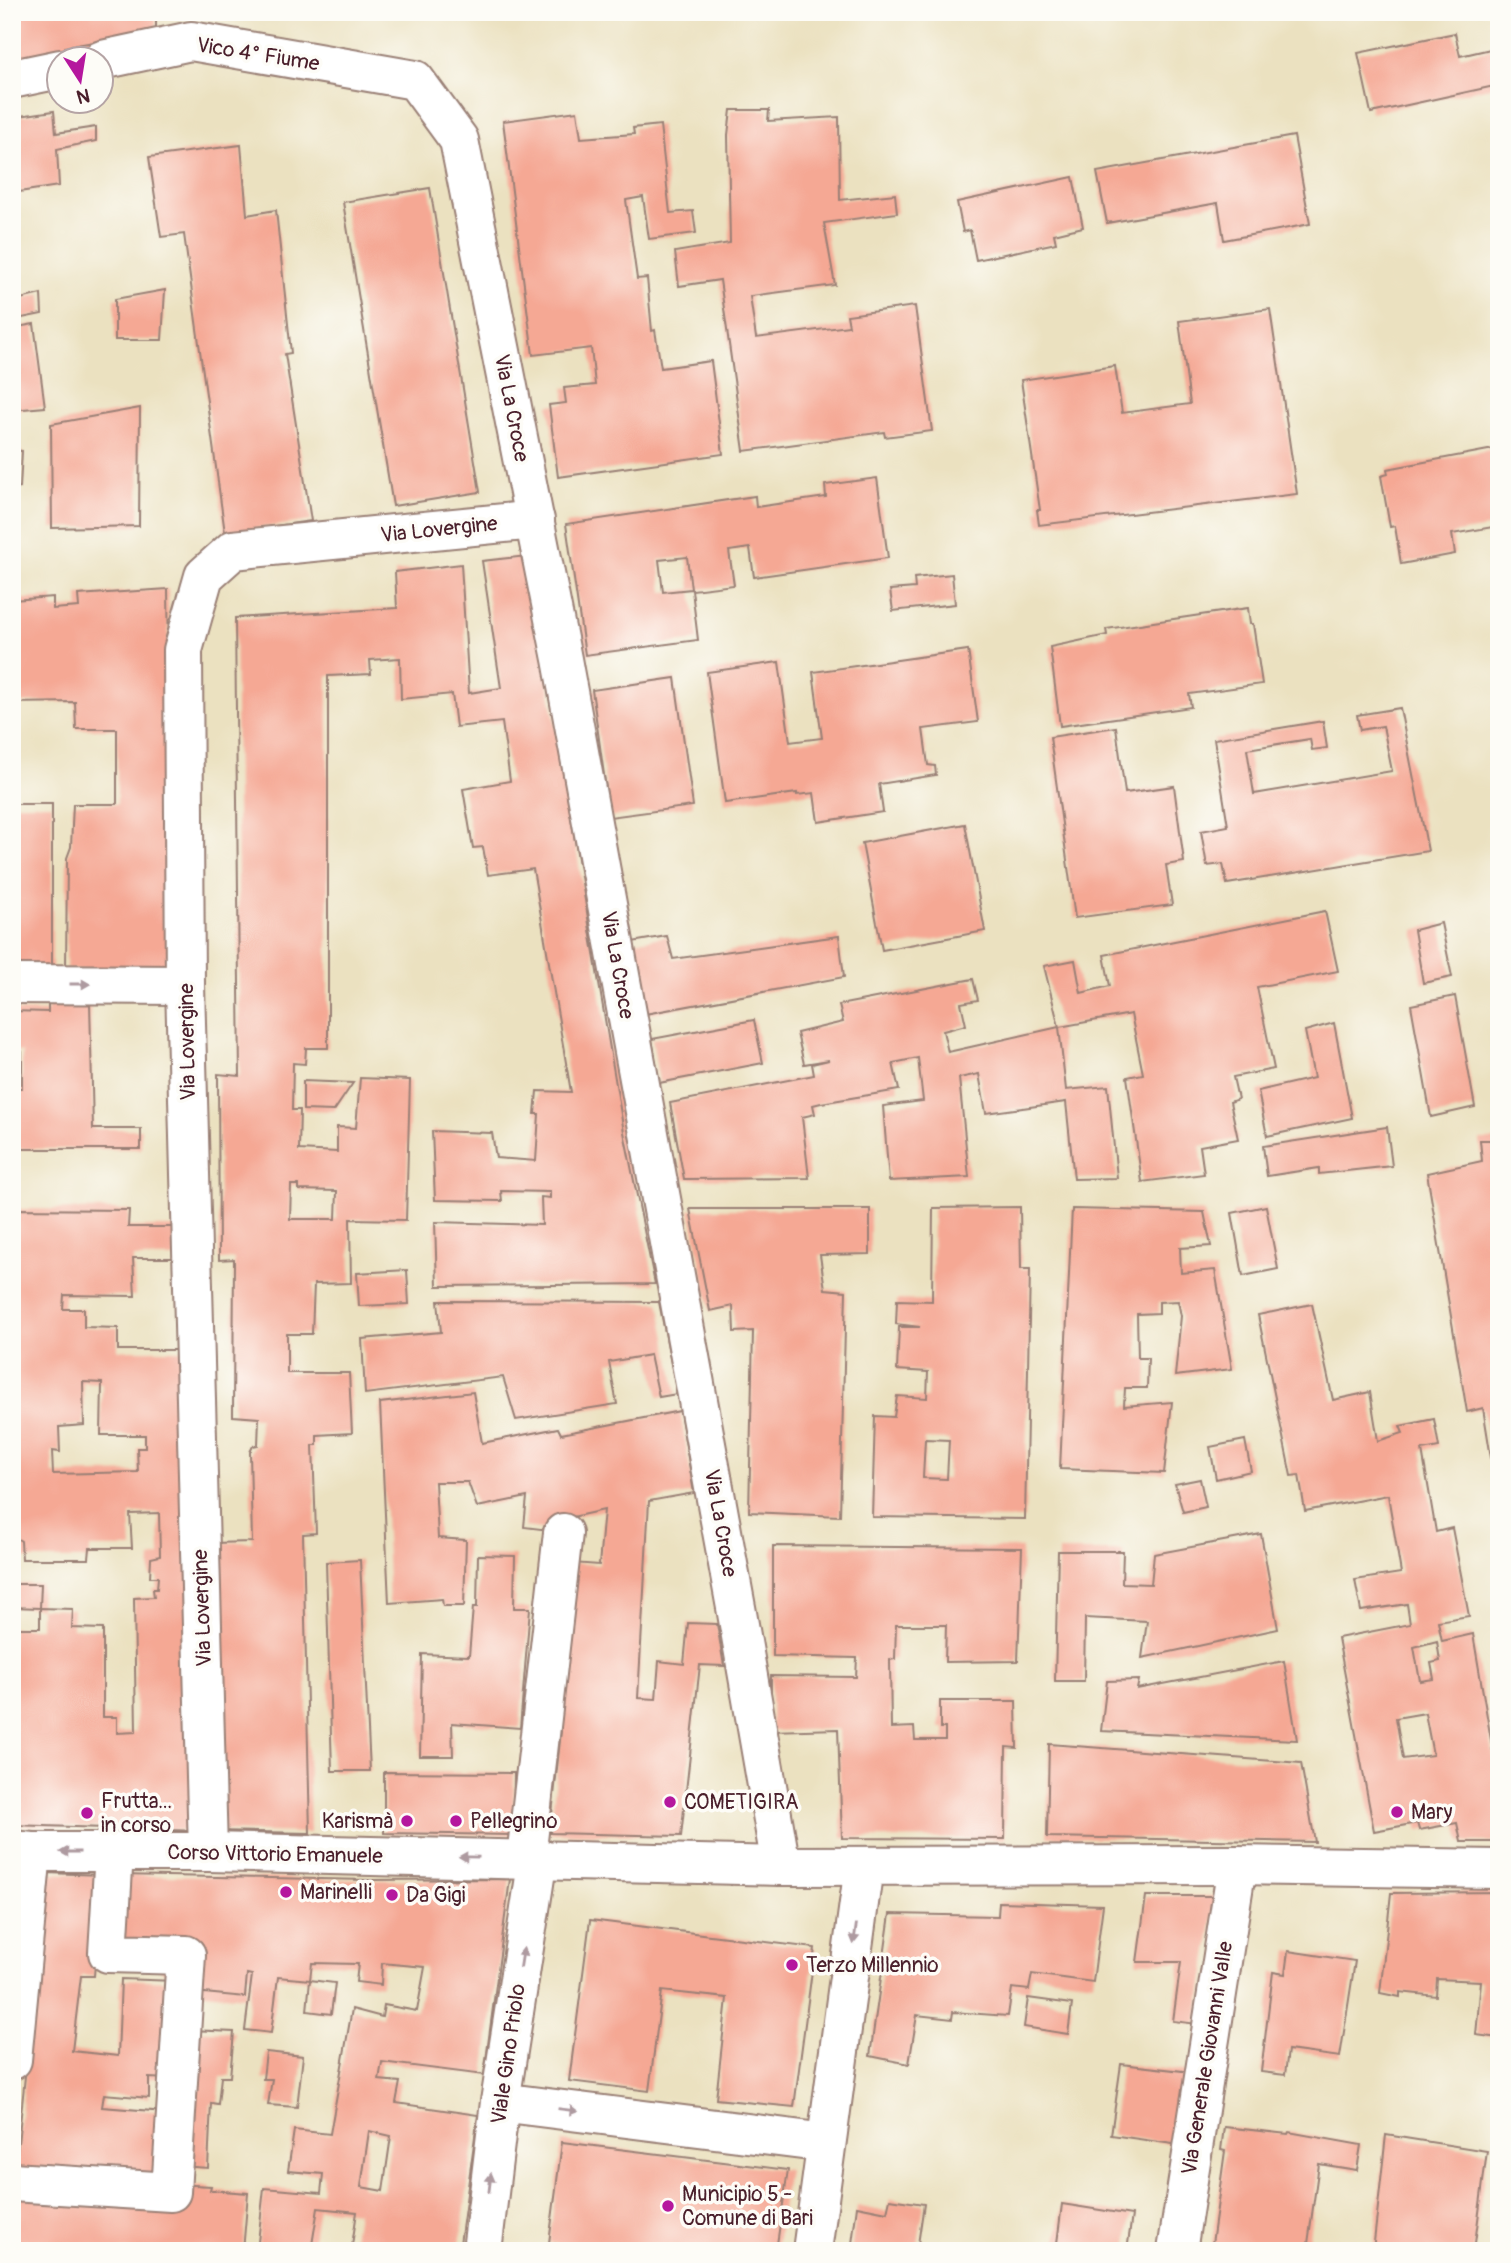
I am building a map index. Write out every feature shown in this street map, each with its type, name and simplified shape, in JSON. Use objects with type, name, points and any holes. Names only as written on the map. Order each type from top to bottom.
[{"type":"street","name":"Vico 4° Fiume","points":[[116,57],[191,41],[415,80]]},
{"type":"street","points":[[12,79],[46,72]]},
{"type":"street","name":"Via La Croce","points":[[415,80],[459,140],[562,659],[781,1866]]},
{"type":"street","name":"Via Lovergine","points":[[208,1852],[185,985],[183,650],[204,576],[233,550],[535,520]]},
{"type":"street","points":[[12,984],[185,985]]},
{"type":"street","name":"Viale Gino Priolo","points":[[482,2251],[532,1858],[563,1533]]},
{"type":"street","points":[[12,2060],[22,1851]]},
{"type":"street","name":"Corso Vittorio Emanuele","points":[[22,1851],[532,1858],[781,1866],[1237,1865],[1499,1870]]},
{"type":"street","points":[[12,2182],[171,2192],[186,1955],[108,1953],[114,1852]]},
{"type":"street","name":"Via Generale Giovanni Valle","points":[[1177,2251],[1237,1865]]},
{"type":"street","points":[[812,2251],[864,1866]]},
{"type":"street","points":[[500,2102],[826,2143]]},
{"type":"building","points":[[12,12],[156,12],[156,31],[71,46],[46,46],[46,61],[12,67]]},
{"type":"building","points":[[1455,33],[1460,56],[1495,48],[1499,63],[1499,85],[1371,113],[1358,53]]},
{"type":"building","points":[[731,110],[769,110],[768,121],[839,117],[840,200],[895,194],[897,213],[824,223],[835,285],[750,296],[756,338],[849,326],[847,315],[915,306],[932,431],[885,437],[884,432],[744,451],[720,280],[679,286],[675,252],[730,243],[728,135]]},
{"type":"building","points":[[577,111],[581,138],[634,134],[633,128],[660,125],[670,213],[693,211],[696,233],[649,239],[643,197],[626,200],[637,279],[647,278],[652,331],[655,330],[661,368],[711,361],[723,454],[558,477],[549,405],[566,403],[564,388],[595,385],[591,348],[533,355],[503,121]]},
{"type":"building","points":[[46,112],[46,116],[54,116],[56,133],[96,127],[96,141],[57,149],[59,186],[12,193],[12,117]]},
{"type":"building","points":[[1294,136],[1310,224],[1224,240],[1218,203],[1107,223],[1097,172]]},
{"type":"building","points":[[241,145],[247,215],[276,210],[291,353],[285,354],[311,521],[225,533],[184,234],[161,237],[149,157]]},
{"type":"building","points":[[1073,177],[1083,227],[1054,234],[1056,243],[976,260],[970,230],[963,232],[957,202]]},
{"type":"building","points":[[430,188],[480,492],[393,506],[343,202]]},
{"type":"building","points":[[165,290],[162,340],[115,340],[115,299]]},
{"type":"building","points":[[41,294],[42,314],[12,320],[12,301]]},
{"type":"building","points":[[1270,309],[1297,494],[1039,525],[1037,510],[1040,510],[1021,380],[1115,366],[1122,413],[1190,404],[1179,321]]},
{"type":"building","points":[[34,324],[45,407],[12,410],[12,328]]},
{"type":"building","points":[[140,408],[139,526],[52,528],[51,424]]},
{"type":"building","points":[[1499,448],[1499,526],[1452,534],[1455,554],[1401,564],[1395,526],[1390,527],[1381,476],[1388,474],[1387,469]]},
{"type":"building","points":[[12,450],[22,451],[20,488],[12,487]]},
{"type":"building","points":[[877,478],[888,558],[754,577],[750,548],[729,551],[734,585],[692,590],[698,640],[585,655],[566,524],[755,496],[756,507],[826,497],[825,485]],"holes":[[[687,557],[691,589],[663,592],[659,560]]]},
{"type":"building","points":[[527,556],[624,1132],[655,1284],[437,1286],[435,1222],[542,1225],[541,1197],[550,1198],[550,1192],[501,1191],[502,1201],[435,1200],[432,1131],[492,1133],[496,1158],[536,1161],[539,1114],[535,1114],[537,1091],[571,1092],[533,869],[488,875],[483,847],[473,848],[463,789],[510,781],[502,722],[456,727],[452,694],[401,699],[400,658],[370,660],[371,674],[328,676],[328,1048],[306,1048],[305,1064],[293,1063],[292,1110],[300,1110],[299,1150],[337,1152],[337,1127],[356,1128],[360,1078],[410,1080],[406,1220],[350,1219],[351,1283],[314,1284],[312,1334],[287,1334],[287,1373],[349,1373],[352,1433],[317,1435],[317,1445],[313,1445],[316,1533],[303,1534],[310,1833],[216,1831],[212,1543],[252,1542],[250,1452],[253,1446],[258,1445],[259,1418],[233,1416],[234,1259],[219,1260],[218,1074],[240,1076],[235,618],[397,608],[395,572],[461,564],[469,693],[501,688],[482,561]],"holes":[[[291,1185],[299,1185],[299,1190],[337,1191],[336,1219],[290,1219]]]},
{"type":"building","points":[[952,574],[955,604],[893,611],[890,590],[915,588],[914,578]]},
{"type":"building","points":[[168,589],[173,970],[66,970],[67,858],[71,847],[73,804],[117,804],[117,729],[76,729],[75,702],[12,703],[12,600],[53,597],[53,609],[79,607],[78,595]]},
{"type":"building","points":[[1248,608],[1262,684],[1189,694],[1191,707],[1060,726],[1050,647],[1107,635],[1106,629]]},
{"type":"building","points":[[968,650],[978,722],[923,729],[928,765],[935,766],[936,775],[879,784],[883,812],[818,822],[814,793],[725,803],[707,672],[779,662],[790,742],[822,738],[813,672]]},
{"type":"building","points":[[675,678],[693,806],[610,817],[592,690]]},
{"type":"building","points":[[1400,708],[1428,851],[1227,884],[1223,864],[1207,866],[1201,831],[1228,826],[1214,739],[1323,721],[1327,748],[1312,750],[1310,739],[1247,749],[1254,794],[1392,771],[1383,726],[1360,730],[1357,715]]},
{"type":"building","points":[[1116,727],[1125,793],[1174,786],[1184,862],[1166,865],[1172,905],[1075,918],[1050,737]]},
{"type":"building","points":[[12,804],[52,804],[52,970],[12,970]]},
{"type":"building","points":[[965,824],[985,931],[882,950],[862,843]]},
{"type":"building","points":[[1325,911],[1338,971],[1257,987],[1274,1069],[1233,1077],[1238,1099],[1230,1102],[1238,1139],[1200,1146],[1204,1174],[1142,1182],[1127,1077],[1143,1074],[1131,1014],[1059,1027],[1044,966],[1075,960],[1081,993],[1110,986],[1104,955]]},
{"type":"building","points":[[1441,923],[1452,977],[1423,983],[1414,930]]},
{"type":"building","points":[[667,936],[673,959],[839,936],[844,977],[645,1014],[632,942]]},
{"type":"building","points":[[973,979],[978,1000],[961,1003],[966,1025],[943,1031],[948,1052],[1059,1027],[1066,1090],[1108,1086],[1117,1178],[1074,1179],[1066,1102],[986,1113],[979,1074],[959,1078],[969,1177],[889,1181],[883,1106],[923,1101],[918,1058],[893,1063],[899,1090],[813,1105],[815,1114],[802,1117],[809,1178],[684,1179],[670,1103],[814,1075],[812,1064],[829,1060],[804,1064],[797,1033],[843,1022],[839,1005]]},
{"type":"building","points":[[1455,996],[1475,1107],[1431,1117],[1411,1005]]},
{"type":"building","points":[[48,1001],[90,1002],[93,1129],[141,1129],[141,1149],[12,1149],[12,1088],[22,1088],[22,1052],[13,1052],[12,1011],[48,1012]]},
{"type":"building","points":[[754,1020],[763,1063],[659,1083],[652,1039]]},
{"type":"building","points":[[1334,1023],[1352,1118],[1267,1136],[1258,1091],[1314,1078],[1305,1031]]},
{"type":"building","points":[[303,1081],[353,1083],[334,1111],[303,1110]]},
{"type":"building","points":[[1387,1127],[1392,1166],[1319,1174],[1319,1168],[1267,1176],[1263,1146]]},
{"type":"building","points":[[1480,1140],[1499,1140],[1497,1495],[1483,1408],[1467,1412],[1427,1173],[1482,1161]]},
{"type":"building","points":[[1266,1206],[1278,1269],[1243,1276],[1232,1213]]},
{"type":"building","points":[[1020,1207],[1021,1269],[1030,1269],[1025,1519],[872,1517],[875,1416],[894,1417],[897,1396],[927,1398],[928,1372],[897,1370],[899,1327],[920,1327],[896,1324],[897,1300],[932,1301],[933,1208]],"holes":[[[925,1439],[949,1440],[947,1479],[923,1478]]]},
{"type":"building","points":[[12,1209],[129,1210],[128,1227],[181,1227],[181,1258],[133,1258],[135,1296],[64,1295],[63,1309],[84,1309],[84,1327],[118,1328],[118,1350],[185,1350],[201,1831],[12,1825],[12,1628],[40,1628],[40,1608],[73,1609],[72,1628],[103,1629],[103,1717],[117,1717],[117,1733],[136,1732],[134,1598],[154,1597],[153,1589],[157,1589],[158,1577],[150,1577],[151,1558],[160,1556],[159,1513],[130,1514],[132,1548],[90,1548],[89,1559],[22,1559],[21,1541],[12,1535]],"holes":[[[83,1382],[102,1383],[101,1435],[145,1435],[145,1448],[137,1448],[138,1472],[53,1474],[52,1451],[60,1452],[59,1427],[84,1425]]]},
{"type":"building","points":[[690,1209],[870,1209],[870,1254],[820,1255],[825,1289],[846,1291],[840,1516],[749,1512],[753,1331],[734,1332],[733,1306],[710,1311]]},
{"type":"building","points":[[1072,1209],[1204,1212],[1211,1246],[1180,1248],[1181,1273],[1215,1270],[1232,1369],[1175,1376],[1181,1316],[1178,1301],[1159,1302],[1159,1313],[1137,1314],[1138,1358],[1148,1358],[1147,1388],[1125,1388],[1124,1406],[1172,1402],[1164,1473],[1060,1469]]},
{"type":"building","points":[[407,1270],[409,1304],[359,1306],[357,1273]]},
{"type":"building","points":[[438,1301],[659,1302],[677,1394],[659,1397],[650,1355],[609,1362],[617,1404],[516,1420],[503,1377],[365,1394],[362,1339],[441,1332]]},
{"type":"building","points":[[1312,1304],[1333,1400],[1370,1392],[1378,1441],[1403,1433],[1400,1426],[1434,1419],[1439,1447],[1422,1450],[1436,1532],[1452,1528],[1469,1616],[1438,1621],[1442,1641],[1473,1634],[1499,1787],[1499,1842],[1461,1842],[1457,1823],[1419,1830],[1417,1823],[1374,1831],[1338,1638],[1410,1624],[1407,1604],[1361,1611],[1355,1580],[1401,1573],[1388,1495],[1305,1511],[1299,1475],[1291,1476],[1258,1315]],"holes":[[[1437,1641],[1440,1661],[1431,1663],[1434,1679],[1420,1681],[1414,1647]],[[1425,1713],[1433,1755],[1403,1759],[1396,1718]]]},
{"type":"building","points":[[473,1392],[482,1443],[558,1428],[561,1434],[680,1411],[694,1493],[649,1501],[638,1698],[656,1699],[659,1661],[684,1664],[688,1623],[717,1624],[724,1666],[700,1665],[681,1836],[550,1833],[561,1731],[561,1680],[573,1563],[599,1565],[604,1510],[558,1520],[557,1531],[524,1527],[527,1497],[477,1507],[468,1482],[435,1482],[438,1538],[466,1540],[464,1606],[443,1606],[442,1599],[389,1603],[380,1403]]},
{"type":"building","points":[[1245,1440],[1251,1471],[1216,1479],[1210,1447]]},
{"type":"building","points":[[1200,1479],[1206,1507],[1183,1512],[1175,1484]]},
{"type":"building","points":[[1261,1534],[1278,1629],[1142,1658],[1147,1621],[1085,1618],[1084,1681],[1055,1681],[1058,1551],[1123,1551],[1122,1583],[1151,1584],[1154,1554]]},
{"type":"building","points":[[773,1546],[1022,1548],[1018,1661],[945,1662],[946,1625],[896,1625],[895,1659],[890,1660],[891,1728],[914,1727],[915,1740],[945,1740],[945,1728],[940,1728],[940,1701],[1016,1701],[1017,1748],[1006,1747],[1005,1839],[842,1838],[838,1729],[771,1731],[771,1676],[856,1677],[857,1658],[773,1656]]},
{"type":"building","points":[[478,1555],[515,1556],[514,1608],[530,1608],[520,1728],[452,1723],[453,1756],[420,1756],[422,1654],[469,1656],[473,1607],[477,1607]]},
{"type":"building","points":[[360,1560],[370,1771],[332,1771],[326,1562]]},
{"type":"building","points":[[12,1584],[41,1584],[40,1608],[12,1607]]},
{"type":"building","points":[[1284,1661],[1297,1740],[1101,1731],[1107,1681],[1139,1680],[1137,1689]]},
{"type":"building","points":[[1049,1744],[1301,1763],[1315,1842],[1047,1837]]},
{"type":"building","points":[[384,1772],[514,1773],[513,1835],[384,1833]]},
{"type":"building","points":[[46,1873],[102,1875],[94,1976],[81,1976],[72,2051],[118,2056],[121,1979],[176,1981],[169,2079],[149,2078],[149,2098],[104,2094],[102,2107],[165,2112],[160,2186],[15,2173]]},
{"type":"building","points":[[120,1875],[369,1880],[510,1879],[484,2075],[382,2062],[379,2080],[400,2082],[396,2103],[478,2115],[459,2251],[376,2251],[352,2245],[357,2212],[318,2208],[311,2251],[257,2251],[264,2188],[321,2193],[323,2174],[288,2171],[294,2130],[330,2134],[352,2009],[382,2017],[384,2005],[417,2011],[425,1967],[382,1963],[381,1985],[356,1982],[358,1964],[312,1963],[310,1980],[278,1977],[271,2033],[245,2030],[252,1975],[247,1974],[245,1997],[194,1992],[119,1942]],"holes":[[[369,2131],[391,2136],[383,2191],[361,2187]]]},
{"type":"building","points":[[1499,1892],[1499,2038],[1476,2035],[1481,1981],[1437,1979],[1436,1996],[1400,1992],[1400,1997],[1380,1993],[1391,1893]]},
{"type":"building","points":[[1146,1896],[1216,1896],[1197,2024],[1173,2021],[1181,1962],[1137,1962]]},
{"type":"building","points":[[999,1902],[1103,1905],[1093,1982],[1032,1974],[1029,1990],[1012,1988],[1008,2016],[953,2012],[952,2019],[917,2015],[909,2064],[870,2056],[890,1914],[998,1916]]},
{"type":"building","points":[[590,1920],[815,1948],[794,2107],[716,2099],[727,1998],[662,1991],[649,2091],[569,2081]]},
{"type":"building","points":[[1288,1951],[1355,1961],[1340,2057],[1288,2050],[1285,2075],[1261,2072],[1273,1972],[1285,1974]]},
{"type":"building","points":[[310,1980],[335,1983],[331,2014],[307,2011]]},
{"type":"building","points":[[1028,1998],[1072,2004],[1068,2034],[1024,2027]]},
{"type":"building","points":[[191,2030],[234,2032],[230,2077],[221,2077],[218,2104],[211,2103],[208,2168],[181,2166]]},
{"type":"building","points":[[266,2052],[303,2056],[297,2107],[268,2105],[272,2079],[263,2079]]},
{"type":"building","points":[[1121,2064],[1191,2072],[1180,2145],[1111,2135]]},
{"type":"building","points":[[1224,2127],[1289,2132],[1361,2145],[1357,2170],[1319,2164],[1307,2251],[1211,2251],[1225,2151],[1221,2150]]},
{"type":"building","points":[[1386,2135],[1487,2151],[1474,2251],[1373,2251]]},
{"type":"building","name":"Municipio 5 - Comune di Bari","points":[[562,2142],[788,2170],[776,2251],[613,2251],[549,2243]]},
{"type":"building","points":[[174,2184],[211,2186],[210,2190],[248,2193],[243,2251],[12,2251],[14,2196]]},
{"type":"building","points":[[890,2199],[924,2204],[917,2251],[851,2251],[857,2206],[887,2212]]},
{"type":"building","points":[[1062,2204],[1132,2215],[1127,2251],[1056,2251]]},
{"type":"place","name":"COMETIGIRA","points":[[670,1802]]},
{"type":"place","name":"Mary","points":[[1397,1812]]},
{"type":"place","name":"Frutta... in corso","points":[[87,1813]]},
{"type":"place","name":"Karismà","points":[[407,1821]]},
{"type":"place","name":"Pellegrino","points":[[456,1821]]},
{"type":"place","name":"Marinelli","points":[[286,1892]]},
{"type":"place","name":"Da Gigi","points":[[392,1895]]},
{"type":"place","name":"Terzo Millennio","points":[[792,1965]]},
{"type":"place","name":"Municipio 5 - Comune di Bari","points":[[668,2206]]}]
